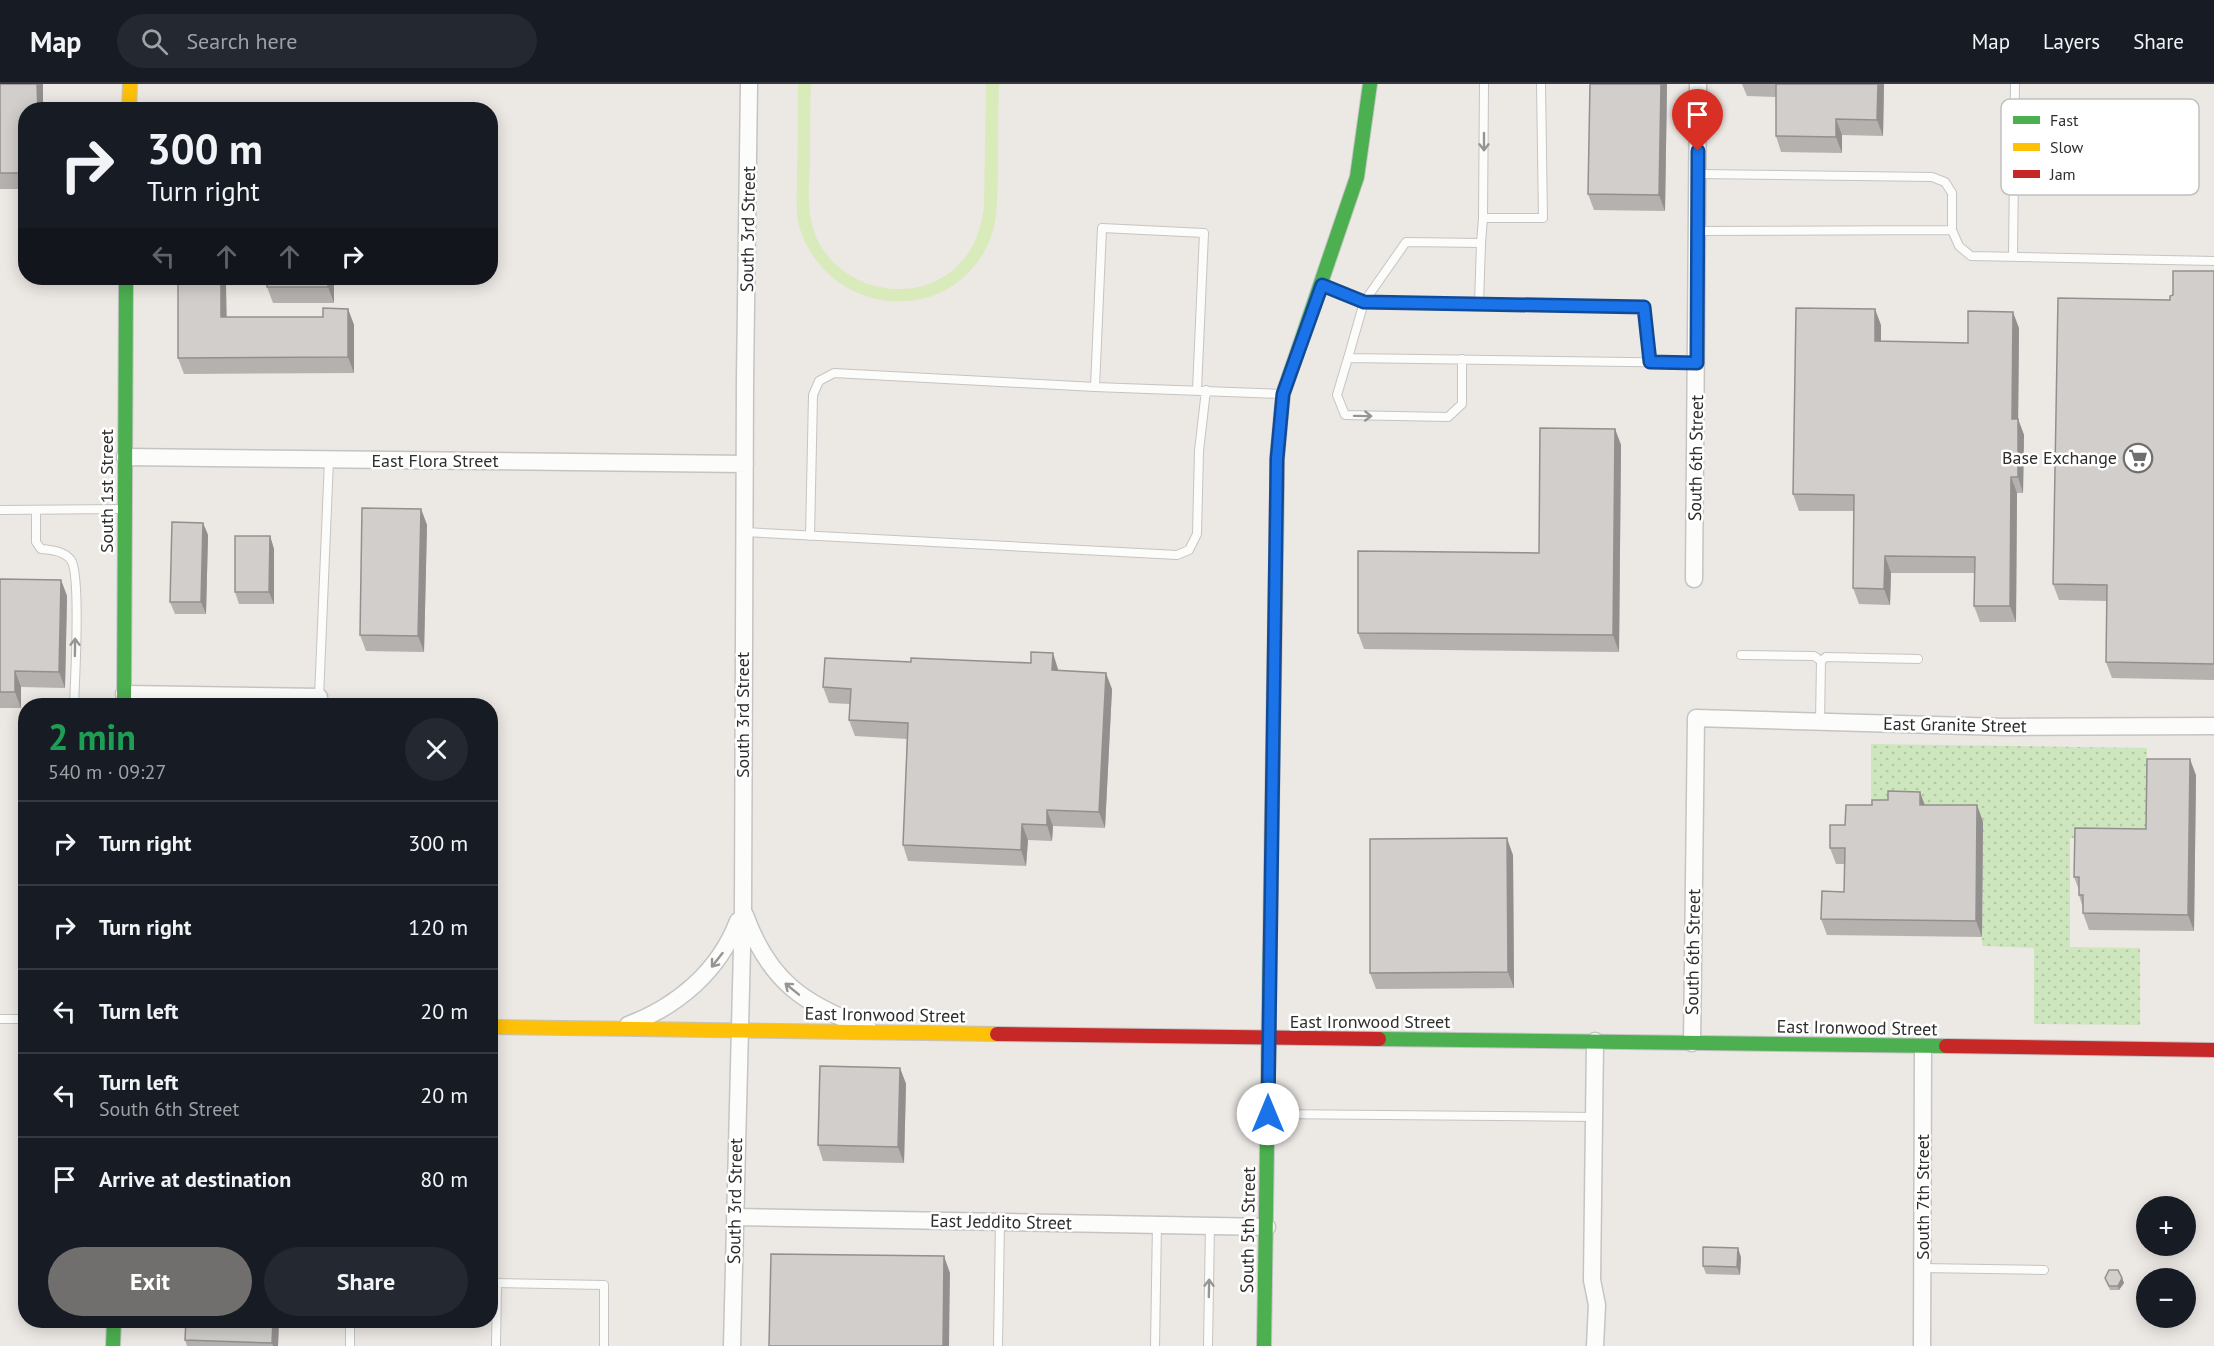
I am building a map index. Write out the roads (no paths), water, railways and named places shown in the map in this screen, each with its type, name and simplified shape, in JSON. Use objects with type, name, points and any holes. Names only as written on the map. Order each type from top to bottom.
[{"type":"street","points":[[129,102],[130,84]]},
{"type":"street","name":"South 3rd Street","points":[[732,1346],[743,909],[749,84]]},
{"type":"street","name":"South 5th Street","points":[[1264,1346],[1277,459],[1283,394],[1357,177],[1370,84]]},
{"type":"street","name":"South 6th Street","points":[[1694,579],[1698,84]]},
{"type":"street","name":"South 1st Street","points":[[124,698],[126,285]]},
{"type":"street","name":"East Flora Street","points":[[125,457],[745,464]]},
{"type":"street","name":"South 6th Street","points":[[1692,1042],[1696,718]]},
{"type":"street","name":"East Granite Street","points":[[1696,718],[2004,727],[2214,726]]},
{"type":"street","points":[[619,1029],[647,1018],[671,1004],[705,974],[720,958],[731,940],[743,909]]},
{"type":"street","points":[[743,909],[760,950],[782,981],[796,994],[844,1019],[881,1033]]},
{"type":"street","name":"East Ironwood Street","points":[[498,1027],[2214,1050]]},
{"type":"street","points":[[1595,1041],[1592,1227],[1592,1280],[1597,1305],[1595,1346]]},
{"type":"street","name":"South 7th Street","points":[[1922,1346],[1923,1047]]},
{"type":"street","name":"East Jeddito Street","points":[[735,1217],[1267,1227]]},
{"type":"street","points":[[113,1346],[114,1328]]},
{"type":"lane","points":[[1479,304],[1483,218],[1484,84]]},
{"type":"lane","points":[[1483,218],[1542,218],[1541,84]]},
{"type":"lane","points":[[2015,84],[2015,99]]},
{"type":"lane","points":[[1698,174],[1932,177],[1945,182],[1952,194],[1952,230],[1959,246],[1971,256],[2214,261]]},
{"type":"lane","points":[[2013,256],[2014,195]]},
{"type":"lane","points":[[744,532],[1177,555],[1189,550],[1197,534],[1204,233],[1102,228],[1095,387]]},
{"type":"lane","points":[[1698,231],[1952,230]]},
{"type":"lane","points":[[1462,359],[1462,404],[1448,417],[1345,416],[1337,395],[1364,302],[1406,242],[1481,243]]},
{"type":"lane","points":[[1322,285],[1364,302],[1644,307],[1650,362]]},
{"type":"lane","points":[[1348,358],[1697,363]]},
{"type":"lane","points":[[810,536],[813,395],[819,381],[834,373],[1283,394]]},
{"type":"lane","points":[[319,698],[329,460]]},
{"type":"lane","points":[[0,510],[124,509]]},
{"type":"lane","points":[[36,510],[36,542],[41,549],[54,550],[67,555],[73,563],[76,585],[74,698]]},
{"type":"lane","points":[[1741,655],[1814,656],[1821,661]]},
{"type":"lane","points":[[1821,661],[1826,657],[1918,659]]},
{"type":"lane","points":[[1820,722],[1821,661]]},
{"type":"lane","points":[[0,1019],[18,1019]]},
{"type":"lane","points":[[1268,1114],[1594,1117]]},
{"type":"lane","points":[[998,1346],[1000,1222]]},
{"type":"lane","points":[[1155,1346],[1157,1224]]},
{"type":"lane","points":[[1208,1346],[1210,1225]]},
{"type":"lane","points":[[1923,1268],[2044,1270]]},
{"type":"lane","points":[[498,1283],[604,1285],[604,1346]]},
{"type":"lane","points":[[350,1328],[350,1346]]},
{"type":"lane","points":[[495,1328],[496,1346]]},
{"type":"place","name":"Base Exchange","points":[[2138,458]]}]
